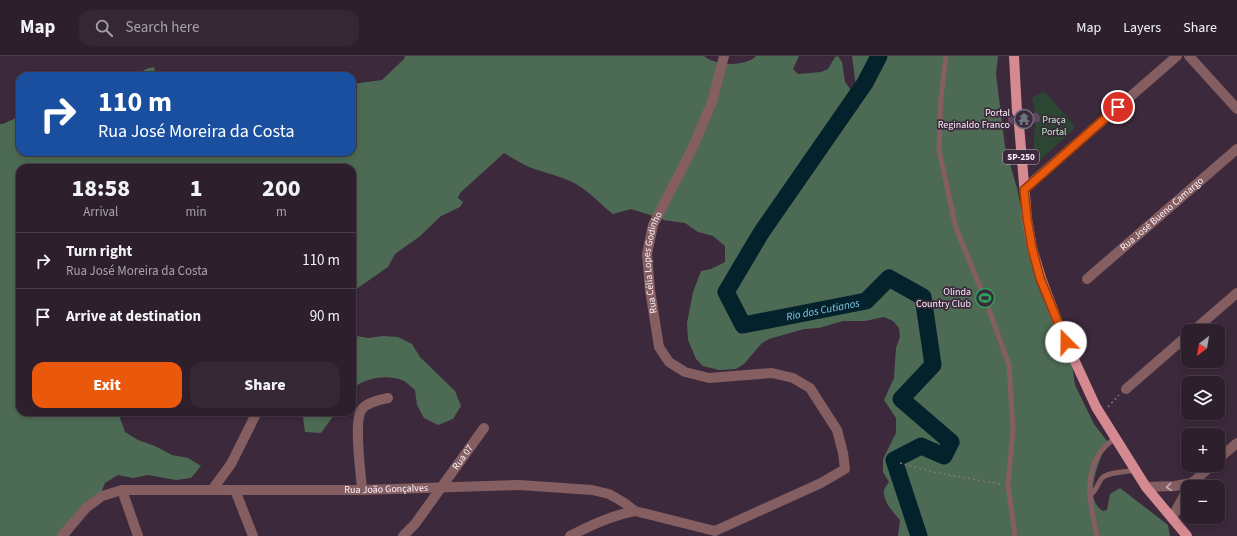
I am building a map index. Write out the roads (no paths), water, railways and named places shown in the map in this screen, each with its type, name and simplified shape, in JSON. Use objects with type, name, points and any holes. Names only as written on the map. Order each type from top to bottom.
[{"type":"main road","points":[[1014,56],[1018,112]]},
{"type":"main road","name":"SP-250","points":[[1019,125],[1027,218],[1032,248],[1040,278],[1076,366],[1096,407],[1146,487],[1187,536]]},
{"type":"street","name":"Rua Célia Lopes Godinho","points":[[716,533],[821,483],[845,469],[844,453],[836,430],[810,388],[793,378],[772,373],[709,378],[685,372],[669,362],[659,347],[650,290],[647,254],[653,225],[693,148],[712,102],[724,56]]},
{"type":"street","points":[[1024,190],[1177,56]]},
{"type":"street","points":[[1189,56],[1237,109]]},
{"type":"street","name":"Rua José Bueno Camargo","points":[[1087,279],[1237,149]]},
{"type":"street","points":[[1201,324],[1237,293]]},
{"type":"street","points":[[1126,389],[1181,341]]},
{"type":"street","points":[[362,490],[358,440],[358,418],[362,409],[369,403],[388,398]]},
{"type":"street","points":[[212,490],[231,464],[255,416]]},
{"type":"street","name":"Rua 07","points":[[403,536],[415,524],[484,428]]},
{"type":"street","points":[[1225,453],[1237,443]]},
{"type":"street","points":[[1196,480],[1204,472]]},
{"type":"street","name":"Rua João Gonçalves","points":[[62,536],[86,508],[102,496],[122,490],[362,490],[520,485],[592,490],[608,494],[623,502],[635,511],[716,533]]},
{"type":"street","points":[[1146,487],[1181,486]]},
{"type":"street","points":[[122,490],[138,536]]},
{"type":"street","points":[[235,490],[253,536]]},
{"type":"street","points":[[1172,518],[1181,501]]},
{"type":"street","points":[[570,536],[591,525],[621,514],[635,511]]},
{"type":"lane","points":[[946,56],[941,97],[939,150],[956,228],[987,304],[1009,365],[1013,430],[1008,485],[1015,536]]},
{"type":"lane","points":[[1097,536],[1090,508],[1089,496],[1091,474],[1097,456],[1104,446],[1116,438]]},
{"type":"lane","points":[[1089,496],[1095,491],[1102,479],[1108,474],[1136,470]]},
{"type":"waterway","name":"Rio dos Cutianos","points":[[879,56],[865,83],[761,233],[726,292],[743,325],[866,301],[889,278],[923,297],[933,365],[901,399],[951,442],[944,456],[921,446],[894,460],[919,536]]},
{"type":"place","name":"Portal Reginaldo Franco","points":[[1024,119]]},
{"type":"place","name":"Olinda Country Club","points":[[985,298]]},
{"type":"park label","name":"Praça Portal","points":[[1054,126]]}]
